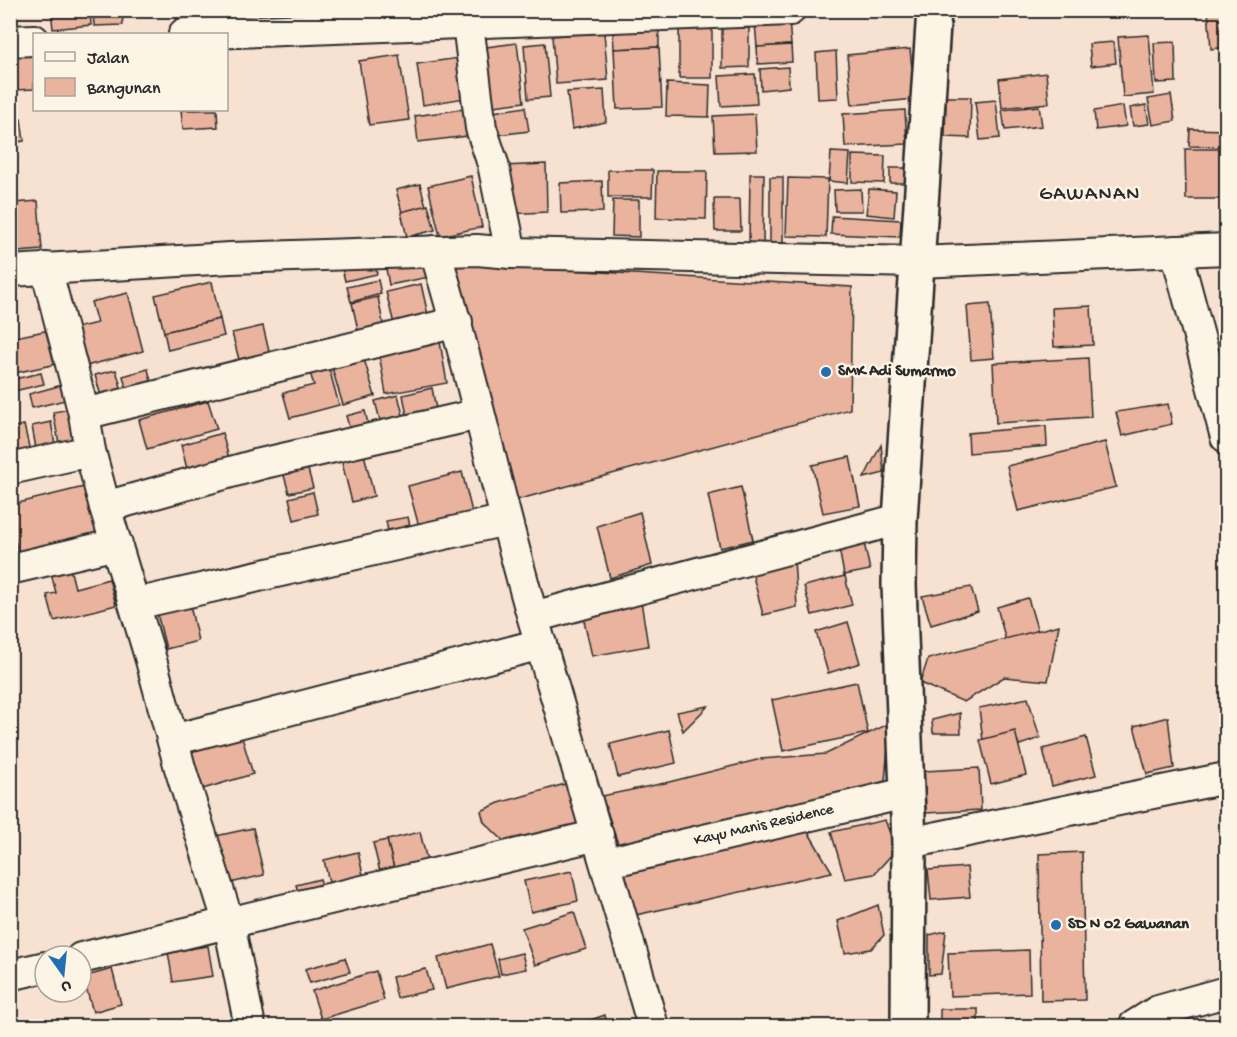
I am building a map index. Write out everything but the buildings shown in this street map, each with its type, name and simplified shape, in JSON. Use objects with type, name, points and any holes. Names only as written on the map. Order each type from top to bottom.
[{"type":"street","points":[[201,33],[468,17],[789,10]]},
{"type":"street","points":[[908,1026],[909,843],[899,585],[900,519],[934,10]]},
{"type":"street","points":[[468,17],[481,128],[493,164],[511,253]]},
{"type":"street","points":[[10,41],[33,40]]},
{"type":"street","points":[[10,271],[230,258],[477,250],[511,253],[918,262],[1227,249]]},
{"type":"street","points":[[435,251],[457,322],[478,414],[537,631],[653,1026]]},
{"type":"street","points":[[1176,251],[1227,437]]},
{"type":"street","points":[[46,268],[84,414],[90,451],[105,507],[229,924],[250,1026]]},
{"type":"street","points":[[84,414],[457,322]]},
{"type":"street","points":[[105,507],[260,464],[478,414]]},
{"type":"street","points":[[10,469],[90,451]]},
{"type":"street","points":[[173,740],[900,519]]},
{"type":"street","points":[[135,603],[507,520]]},
{"type":"street","points":[[10,569],[117,544]]},
{"type":"street","points":[[909,843],[1227,778]]},
{"type":"street","name":"Kayu Manis Residence","points":[[622,859],[906,793]]},
{"type":"street","points":[[93,955],[598,834]]},
{"type":"street","points":[[10,975],[33,970]]},
{"type":"street","points":[[1134,1026],[1158,1011],[1227,992]]},
{"type":"place","name":"SMK Adi Sumarmo","points":[[826,372]]},
{"type":"place","name":"SD N 02 Gawanan","points":[[1056,925]]},
{"type":"district","name":"GAWANAN","points":[[1090,195]]}]
